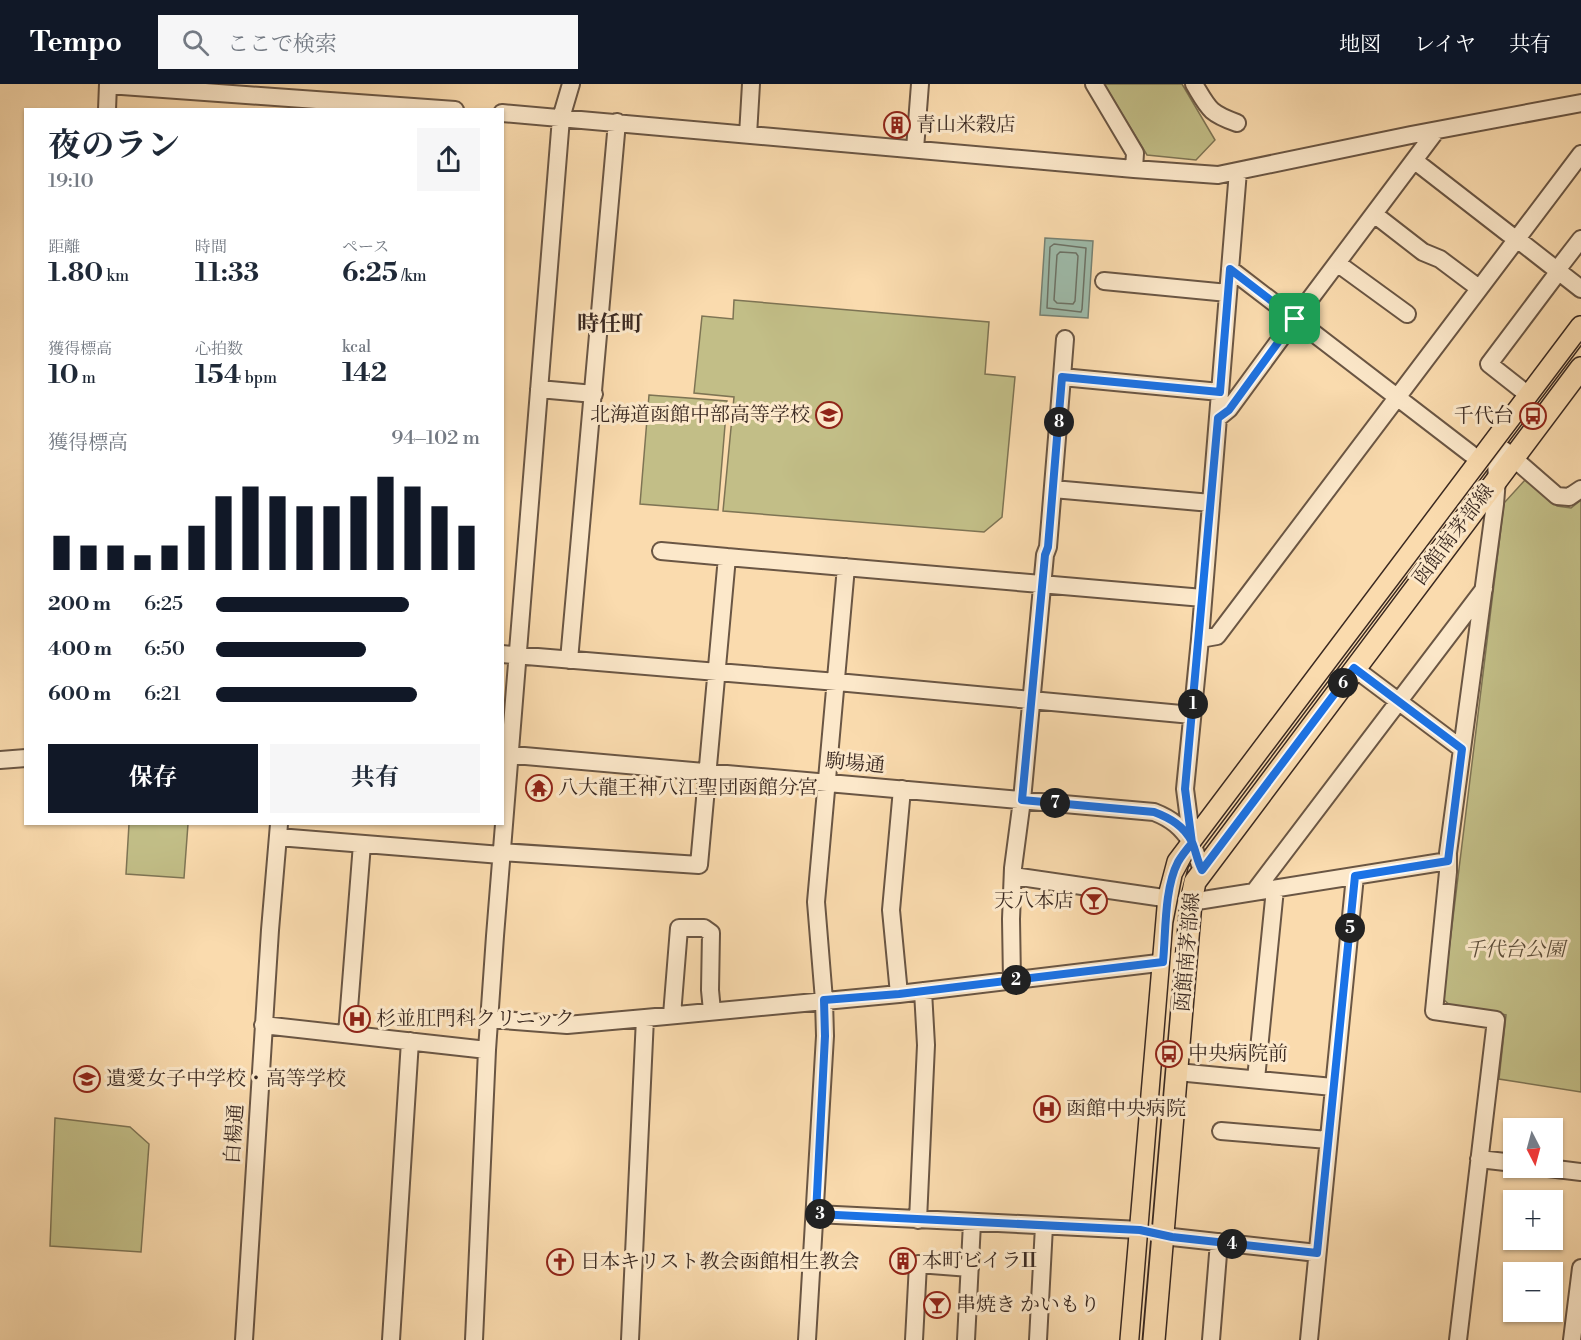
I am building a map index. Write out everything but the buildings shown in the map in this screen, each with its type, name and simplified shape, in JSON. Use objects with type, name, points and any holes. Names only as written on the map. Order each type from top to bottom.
[{"type":"main road","points":[[1131,1340],[1168,898],[1178,862],[1581,327]]},
{"type":"main road","name":"函館南茅部線","points":[[1154,1340],[1191,902],[1195,882],[1581,368]]},
{"type":"street","points":[[504,814],[510,654],[539,389],[561,118],[571,84]]},
{"type":"street","points":[[748,135],[752,84]]},
{"type":"street","points":[[915,149],[920,84]]},
{"type":"street","points":[[1094,84],[1135,153],[1134,170]]},
{"type":"street","points":[[1194,84],[1206,104],[1217,116],[1237,123]]},
{"type":"street","points":[[107,108],[108,85],[341,98],[436,108]]},
{"type":"street","points":[[504,113],[1134,170],[1218,175],[1581,103]]},
{"type":"street","points":[[568,660],[617,122]]},
{"type":"street","points":[[1218,418],[1229,410],[1436,131]]},
{"type":"street","points":[[1200,639],[1217,636],[1397,396],[1513,236],[1581,154]]},
{"type":"street","points":[[1415,161],[1581,289]]},
{"type":"street","points":[[1202,870],[1192,843],[1185,789],[1200,639],[1238,171]]},
{"type":"street","points":[[1374,214],[1423,252],[1440,259],[1472,283]]},
{"type":"street","points":[[1522,390],[1489,364],[1581,239]]},
{"type":"street","points":[[1337,263],[1407,314]]},
{"type":"street","points":[[1230,269],[1471,454]]},
{"type":"street","points":[[1104,281],[1228,293]]},
{"type":"street","points":[[1012,981],[1013,876],[1053,489],[1065,339]]},
{"type":"street","points":[[1062,377],[1220,392]]},
{"type":"street","points":[[539,389],[594,394]]},
{"type":"street","points":[[1495,442],[1557,496],[1569,497],[1581,489]]},
{"type":"street","points":[[1458,1340],[1496,1020],[1434,1011],[1448,861],[1497,479],[1495,442]]},
{"type":"street","points":[[1053,489],[1211,503]]},
{"type":"street","points":[[661,550],[1203,598]]},
{"type":"street","points":[[279,830],[362,844],[699,865],[727,556]]},
{"type":"street","points":[[807,1340],[825,1036],[816,902],[846,567]]},
{"type":"street","points":[[1254,892],[1484,588]]},
{"type":"street","points":[[510,654],[1192,715]]},
{"type":"street","points":[[1354,668],[1462,749]]},
{"type":"street","name":"駒場通","points":[[507,754],[1154,812],[1180,826],[1192,843]]},
{"type":"street","points":[[0,760],[24,758]]},
{"type":"street","points":[[899,994],[891,910],[902,789]]},
{"type":"street","points":[[474,1340],[487,1050],[503,825]]},
{"type":"street","name":"白楊通","points":[[244,1340],[263,1025],[279,830]]},
{"type":"street","points":[[347,1034],[362,844]]},
{"type":"street","points":[[1013,876],[1191,902],[1448,861]]},
{"type":"street","points":[[1309,1340],[1355,876]]},
{"type":"street","points":[[1256,1079],[1275,889]]},
{"type":"street","points":[[672,1015],[679,928],[704,928],[711,933],[712,1011]]},
{"type":"street","points":[[489,1019],[567,1024],[645,1018],[899,994],[1186,960]]},
{"type":"street","points":[[918,1220],[926,1045],[923,991]]},
{"type":"street","points":[[630,1340],[645,1018]]},
{"type":"street","points":[[263,1025],[487,1050]]},
{"type":"street","points":[[391,1340],[410,1041]]},
{"type":"street","points":[[1177,1072],[1333,1087]]},
{"type":"street","points":[[1221,1131],[1328,1140]]},
{"type":"street","points":[[1479,1159],[1503,1162]]},
{"type":"street","points":[[1563,1170],[1581,1172]]},
{"type":"street","points":[[816,1214],[1140,1230],[1162,1235],[1317,1253]]},
{"type":"street","points":[[966,1340],[972,1223]]},
{"type":"street","points":[[1038,1340],[1044,1226]]},
{"type":"street","points":[[1211,1340],[1220,1242]]},
{"type":"street","points":[[914,1340],[918,1264],[970,1268]]},
{"type":"street","points":[[1572,1340],[1581,1268]]},
{"type":"green space","points":[[1104,84],[1182,84],[1215,140],[1196,160],[1147,155]]},
{"type":"green space","points":[[734,300],[989,322],[985,374],[1015,377],[1002,517],[984,532],[723,511],[734,397],[694,393],[702,316],[733,319]]},
{"type":"green space","points":[[649,395],[727,401],[718,510],[640,504]]},
{"type":"green space","name":"千代台公園","points":[[1525,480],[1557,506],[1571,508],[1581,500],[1581,1092],[1499,1079],[1506,1015],[1451,1006],[1443,999],[1504,503]]},
{"type":"green space","points":[[129,825],[188,825],[184,878],[126,874]]},
{"type":"green space","points":[[55,1118],[130,1127],[149,1144],[141,1252],[50,1246]]},
{"type":"water","points":[[1045,238],[1093,241],[1088,318],[1040,315]]},
{"type":"tram line","points":[[1139,1340],[1173,923],[1182,877],[1195,853],[1581,342]]},
{"type":"place","name":"青山米穀店","points":[[897,125]]},
{"type":"place","name":"北海道函館中部高等学校","points":[[829,415]]},
{"type":"place","name":"千代台","points":[[1533,416]]},
{"type":"place","name":"八大龍王神八江聖団函館分宮","points":[[539,788]]},
{"type":"place","name":"天八本店","points":[[1094,901]]},
{"type":"place","name":"杉並肛門科クリニック","points":[[357,1019]]},
{"type":"place","name":"中央病院前","points":[[1169,1054]]},
{"type":"place","name":"遺愛女子中学校・高等学校","points":[[87,1079]]},
{"type":"place","name":"函館中央病院","points":[[1047,1109]]},
{"type":"place","name":"本町ビイラII","points":[[903,1261]]},
{"type":"place","name":"日本キリスト教会函館相生教会","points":[[560,1262]]},
{"type":"place","name":"串焼き かいもり","points":[[937,1305]]},
{"type":"district","name":"時任町","points":[[610,324]]},
{"type":"route","points":[[1295,319],[1229,410],[1218,418],[1185,789],[1192,843],[1178,862],[1174,873],[1169,896],[1163,962],[899,994],[824,1000],[825,1036],[816,1214],[1140,1230],[1172,1237],[1317,1253],[1355,876],[1448,861],[1462,749],[1354,668],[1202,870],[1192,843],[1180,826],[1167,817],[1154,812],[1022,800],[1045,555],[1048,547],[1062,377],[1220,392],[1230,269],[1295,319]]}]
